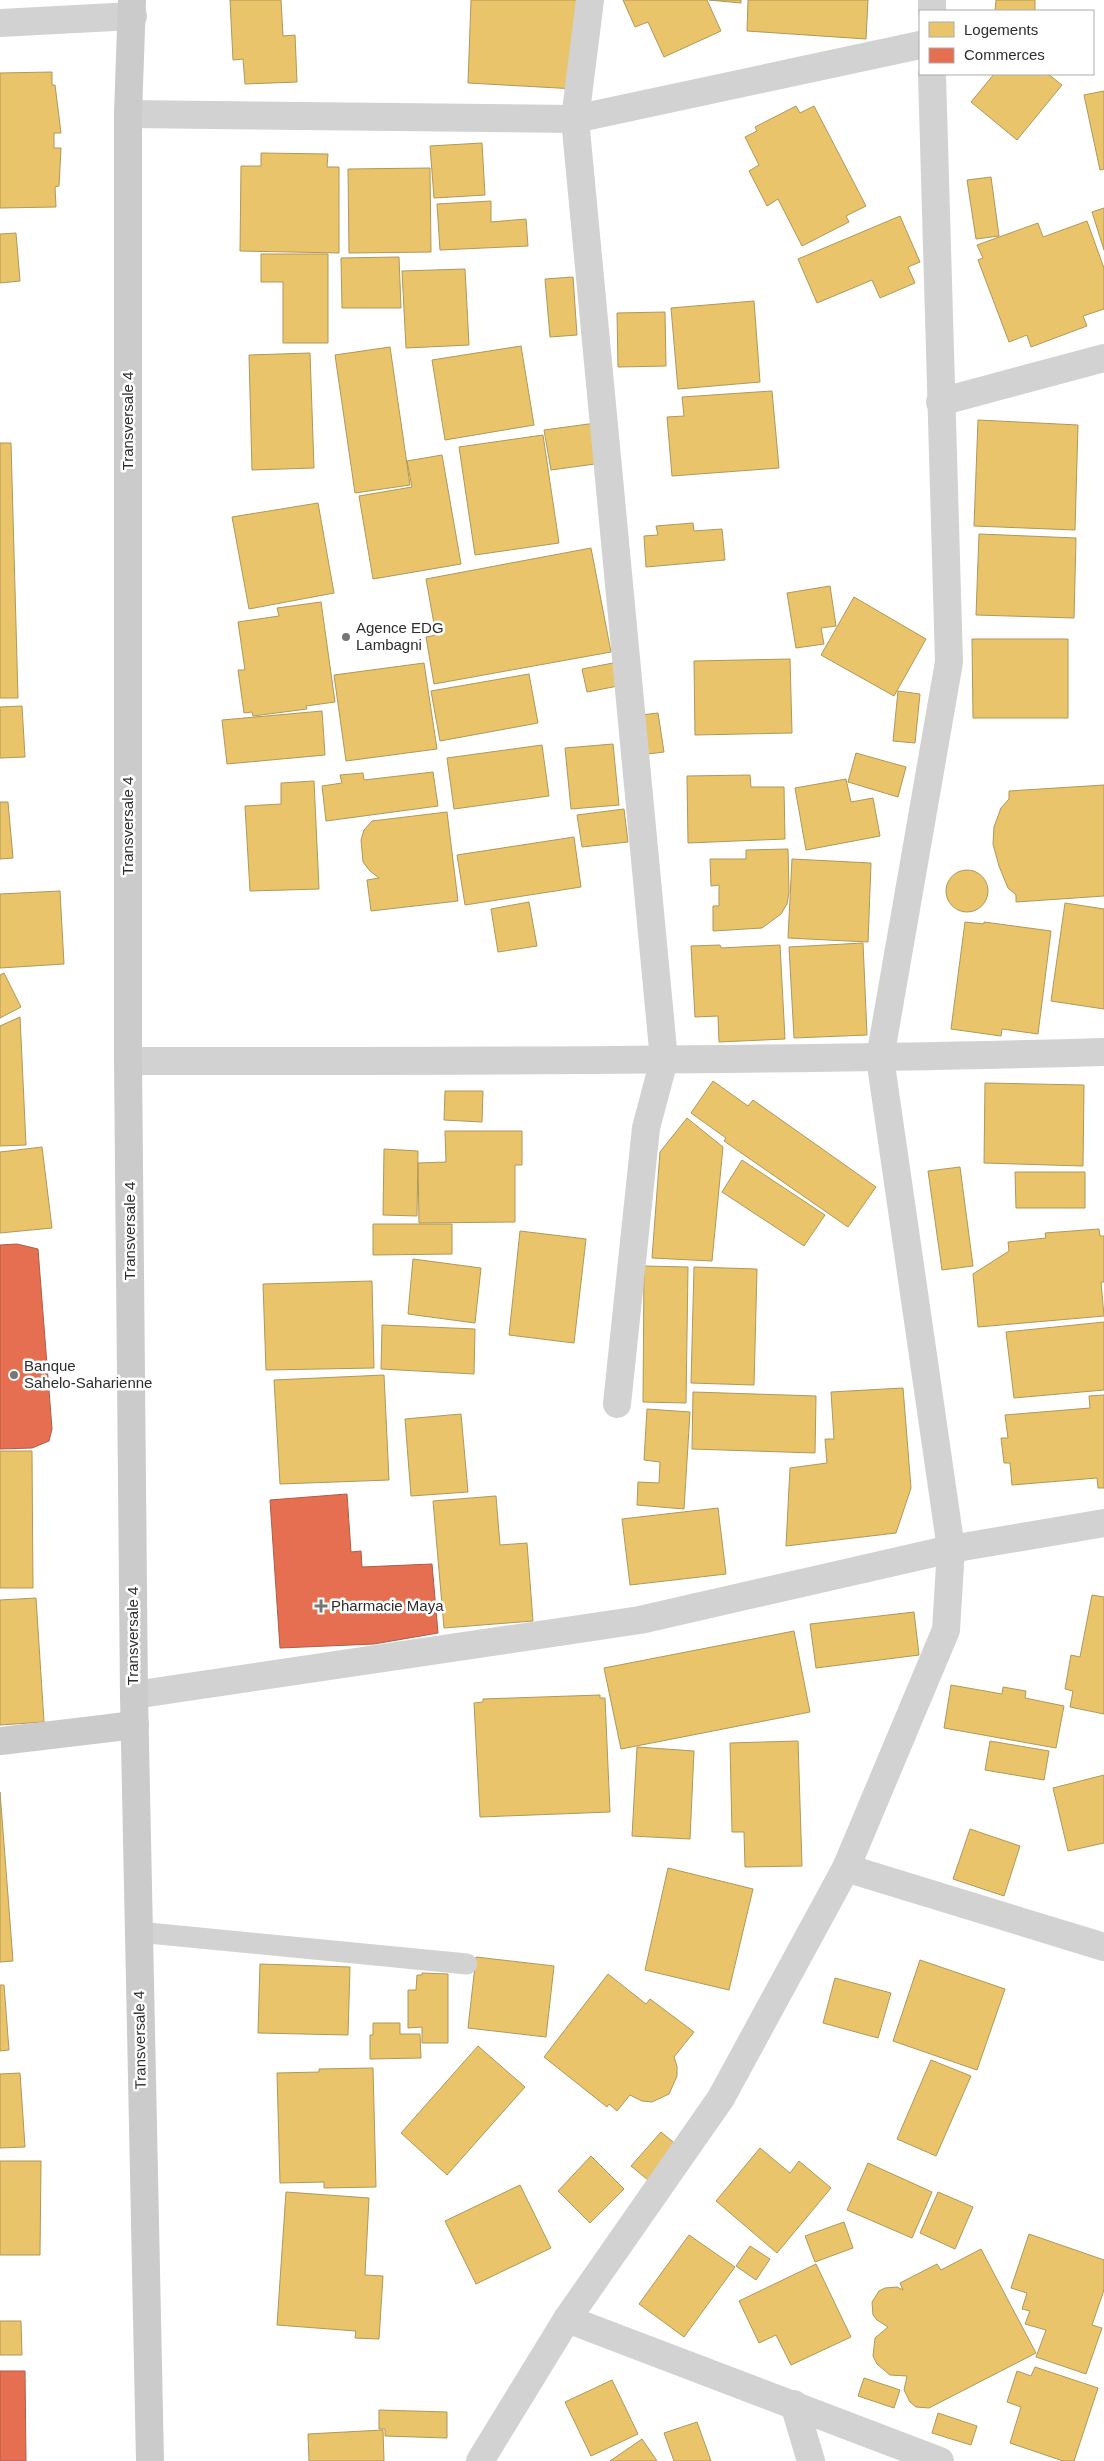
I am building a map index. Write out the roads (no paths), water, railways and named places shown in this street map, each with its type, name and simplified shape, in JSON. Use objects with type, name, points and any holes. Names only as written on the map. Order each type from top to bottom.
[{"type":"main road","name":"Transversale 4","points":[[133,8],[128,114],[128,1061],[134,1694],[150,2461]]},
{"type":"main road","points":[[0,1741],[135,1725]]},
{"type":"street","points":[[590,0],[575,119],[664,1060],[646,1128],[617,1404]]},
{"type":"street","points":[[0,23],[133,8]]},
{"type":"street","points":[[128,114],[575,119],[919,45]]},
{"type":"street","points":[[480,2461],[567,2319],[721,2098],[846,1868],[946,1630],[951,1549],[880,1058],[949,662],[932,75]]},
{"type":"street","points":[[940,402],[1104,358]]},
{"type":"street","points":[[128,1061],[664,1060],[880,1058],[1104,1052]]},
{"type":"street","points":[[134,1694],[640,1620],[951,1549],[1104,1523]]},
{"type":"street","points":[[846,1868],[1104,1947]]},
{"type":"street","points":[[567,2319],[940,2461]]},
{"type":"street","points":[[794,2404],[811,2461]]},
{"type":"lane","points":[[138,1932],[467,1964]]},
{"type":"place","name":"Agence EDG Lambagni","points":[[346,637]]},
{"type":"place","name":"Banque Sahelo-Saharienne","points":[[14,1375]]},
{"type":"place","name":"Pharmacie Maya","points":[[321,1606]]}]
